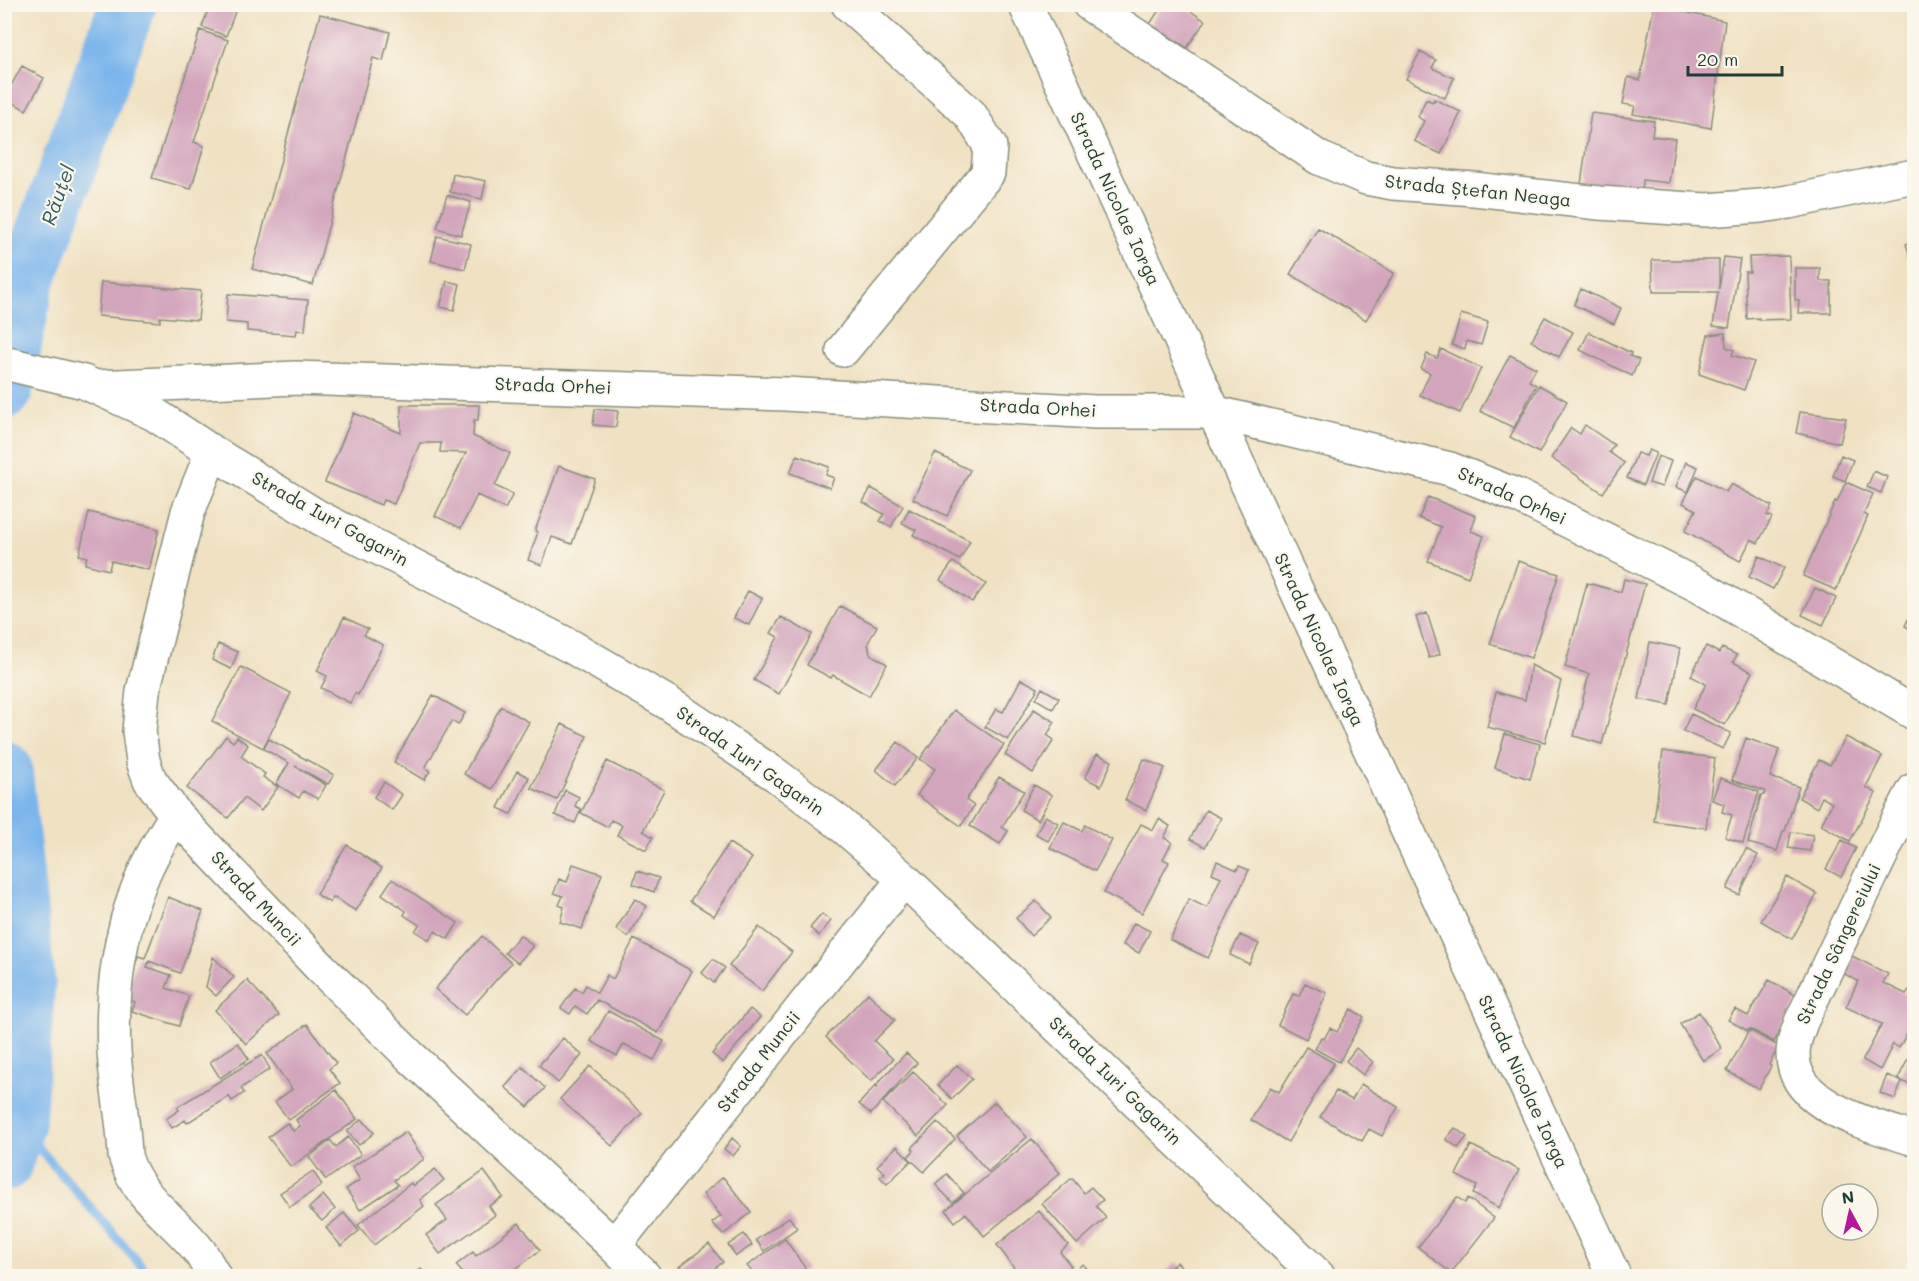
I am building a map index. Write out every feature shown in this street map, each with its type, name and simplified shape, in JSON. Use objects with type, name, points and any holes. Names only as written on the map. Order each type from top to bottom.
[{"type":"street","points":[[843,350],[988,173],[990,146],[970,114],[848,4]]},
{"type":"street","name":"Strada Nicolae Iorga","points":[[1025,4],[1614,1276]]},
{"type":"street","name":"Strada Ștefan Neaga","points":[[1089,4],[1319,158],[1366,178],[1393,183],[1474,189],[1599,203],[1706,210],[1761,207],[1914,176]]},
{"type":"street","points":[[4,363],[89,385]]},
{"type":"street","name":"Strada Orhei","points":[[89,385],[295,378],[785,394],[1095,412],[1213,411],[1450,469],[1518,496],[1701,587],[1914,713]]},
{"type":"street","name":"Strada Iuri Gagarin","points":[[89,385],[154,414],[320,518],[572,647],[668,703],[776,775],[837,821],[904,879],[1318,1276]]},
{"type":"street","name":"Strada Muncii","points":[[212,452],[188,512],[143,691],[139,716],[141,747],[150,780],[176,815],[320,967],[402,1048],[644,1276]]},
{"type":"street","name":"Strada Sângereiului","points":[[1914,790],[1801,1022],[1793,1045],[1794,1065],[1800,1081],[1810,1094],[1841,1113],[1914,1139]]},
{"type":"street","points":[[176,815],[157,845],[140,880],[130,910],[121,950],[112,1016],[114,1054],[125,1156],[129,1169],[136,1183],[151,1202],[200,1252],[214,1276]]},
{"type":"street","name":"Strada Muncii","points":[[614,1246],[904,879]]},
{"type":"building","points":[[4,4],[13,4],[4,18]]},
{"type":"building","points":[[210,4],[238,4],[226,36],[202,27]]},
{"type":"building","points":[[1163,4],[1180,4],[1205,21],[1187,48],[1150,24]]},
{"type":"building","points":[[1654,5],[1725,21],[1711,128],[1633,114],[1635,106],[1623,104],[1628,77],[1640,80]]},
{"type":"building","points":[[320,14],[390,32],[383,61],[373,58],[313,285],[252,269]]},
{"type":"building","points":[[200,30],[228,40],[194,142],[204,146],[191,189],[152,178]]},
{"type":"building","points":[[1420,52],[1436,60],[1432,68],[1454,78],[1445,98],[1406,79]]},
{"type":"building","points":[[22,66],[44,78],[26,110],[4,98]]},
{"type":"building","points":[[1426,99],[1433,102],[1434,99],[1461,112],[1441,154],[1414,141],[1424,121],[1418,117]]},
{"type":"building","points":[[1591,113],[1654,121],[1652,136],[1675,139],[1669,183],[1643,180],[1642,192],[1581,184]]},
{"type":"building","points":[[453,174],[486,181],[482,199],[450,192]]},
{"type":"building","points":[[447,195],[471,202],[461,235],[437,228]]},
{"type":"building","points":[[1318,228],[1394,273],[1366,320],[1290,274]]},
{"type":"building","points":[[437,236],[471,244],[465,269],[431,261]]},
{"type":"building","points":[[1914,241],[1914,269],[1906,244]]},
{"type":"building","points":[[1789,256],[1791,319],[1747,319],[1745,272],[1750,272],[1749,257]]},
{"type":"building","points":[[1724,257],[1740,259],[1729,328],[1713,326],[1718,292],[1653,292],[1652,260],[1719,260],[1719,289]]},
{"type":"building","points":[[1795,268],[1820,268],[1820,281],[1831,281],[1831,313],[1798,313],[1799,300],[1795,300]]},
{"type":"building","points":[[447,281],[460,284],[454,310],[440,307]]},
{"type":"building","points":[[101,282],[201,291],[198,320],[160,317],[160,322],[98,316]]},
{"type":"building","points":[[1581,289],[1621,308],[1614,324],[1574,305]]},
{"type":"building","points":[[228,294],[308,300],[305,331],[297,330],[296,335],[247,331],[247,324],[226,322]]},
{"type":"building","points":[[1461,314],[1488,322],[1481,345],[1467,341],[1465,349],[1452,345]]},
{"type":"building","points":[[1545,317],[1573,332],[1559,357],[1531,341]]},
{"type":"building","points":[[1589,332],[1631,353],[1630,356],[1639,360],[1632,376],[1580,350]]},
{"type":"building","points":[[1725,333],[1726,347],[1734,350],[1732,355],[1754,362],[1744,390],[1699,374],[1708,335]]},
{"type":"building","points":[[1441,349],[1481,368],[1460,413],[1420,395],[1430,373],[1421,369],[1427,354],[1437,358]]},
{"type":"building","points":[[1510,355],[1536,368],[1529,381],[1536,385],[1514,428],[1480,411]]},
{"type":"building","points":[[1539,385],[1567,401],[1539,453],[1510,437]]},
{"type":"building","points":[[401,405],[479,405],[478,420],[474,420],[473,436],[510,453],[495,486],[513,494],[505,509],[477,495],[461,528],[435,516],[466,453],[440,452],[441,443],[420,443],[394,504],[383,500],[381,505],[325,482],[354,413],[401,433]]},
{"type":"building","points":[[595,409],[618,411],[616,427],[593,425]]},
{"type":"building","points":[[1800,412],[1846,418],[1840,443],[1796,433]]},
{"type":"building","points":[[1585,425],[1614,445],[1609,452],[1624,463],[1603,493],[1551,458],[1571,428],[1580,434]]},
{"type":"building","points":[[1649,450],[1656,453],[1643,485],[1627,478],[1637,453],[1646,456]]},
{"type":"building","points":[[935,453],[970,470],[947,516],[913,499]]},
{"type":"building","points":[[797,455],[829,467],[826,475],[834,478],[830,488],[790,473]]},
{"type":"building","points":[[1841,455],[1853,460],[1845,481],[1833,476]]},
{"type":"building","points":[[1658,456],[1671,461],[1662,487],[1649,483]]},
{"type":"building","points":[[1686,462],[1698,467],[1688,492],[1676,487]]},
{"type":"building","points":[[559,466],[595,479],[572,544],[552,537],[542,565],[528,560],[538,532],[535,531]]},
{"type":"building","points":[[1874,471],[1887,477],[1881,493],[1867,487]]},
{"type":"building","points":[[1697,476],[1726,492],[1731,484],[1772,506],[1767,515],[1772,517],[1758,543],[1751,539],[1740,561],[1685,531],[1696,510],[1683,503]]},
{"type":"building","points":[[1846,482],[1873,494],[1864,514],[1868,516],[1836,590],[1803,576],[1835,501],[1837,502]]},
{"type":"building","points":[[871,488],[903,506],[891,527],[880,521],[884,514],[863,502]]},
{"type":"building","points":[[1428,497],[1476,516],[1471,531],[1484,536],[1468,577],[1428,561],[1441,527],[1419,518]]},
{"type":"building","points":[[909,509],[970,541],[960,560],[913,535],[916,530],[902,523]]},
{"type":"building","points":[[89,512],[159,529],[149,570],[111,561],[109,570],[85,564],[87,557],[79,555]]},
{"type":"building","points":[[1759,556],[1784,568],[1773,589],[1749,577]]},
{"type":"building","points":[[1518,561],[1559,574],[1531,658],[1490,644]]},
{"type":"building","points":[[953,562],[986,584],[972,602],[940,580]]},
{"type":"building","points":[[1624,579],[1645,584],[1602,744],[1574,736],[1589,674],[1565,667],[1587,583],[1621,592]]},
{"type":"building","points":[[1815,588],[1836,598],[1823,625],[1802,615]]},
{"type":"building","points":[[748,591],[762,598],[749,625],[734,618]]},
{"type":"building","points":[[840,606],[877,626],[868,643],[870,654],[887,664],[869,696],[833,675],[831,678],[807,665]]},
{"type":"building","points":[[1914,607],[1914,631],[1905,626]]},
{"type":"building","points":[[1427,613],[1440,654],[1429,658],[1416,617]]},
{"type":"building","points":[[344,617],[368,629],[364,635],[383,645],[358,695],[355,693],[350,703],[321,688],[327,676],[317,671]]},
{"type":"building","points":[[781,617],[812,634],[779,694],[754,680],[778,637],[771,633]]},
{"type":"building","points":[[1650,642],[1680,648],[1669,705],[1639,699]]},
{"type":"building","points":[[218,644],[238,652],[231,669],[212,660]]},
{"type":"building","points":[[1706,646],[1719,653],[1722,648],[1737,655],[1733,662],[1752,672],[1725,725],[1693,709],[1706,684],[1691,676]]},
{"type":"building","points":[[1531,665],[1561,681],[1545,742],[1487,727],[1496,692],[1525,700]]},
{"type":"building","points":[[241,667],[291,693],[263,748],[212,721]]},
{"type":"building","points":[[1021,679],[1038,688],[1008,740],[985,727],[996,709],[1003,712]]},
{"type":"building","points":[[1042,688],[1059,698],[1053,709],[1036,699]]},
{"type":"building","points":[[433,695],[465,713],[458,725],[452,721],[425,768],[430,771],[424,780],[394,762]]},
{"type":"building","points":[[501,706],[529,722],[492,789],[464,774]]},
{"type":"building","points":[[1034,709],[1055,722],[1047,735],[1054,740],[1033,773],[1005,755]]},
{"type":"building","points":[[954,710],[1004,745],[966,800],[974,806],[961,826],[917,795],[935,769],[920,759]]},
{"type":"building","points":[[1691,714],[1731,733],[1723,749],[1683,731]]},
{"type":"building","points":[[562,724],[587,736],[557,800],[531,788]]},
{"type":"building","points":[[1505,734],[1540,744],[1530,779],[1495,768]]},
{"type":"building","points":[[226,736],[233,742],[237,737],[248,745],[241,756],[265,774],[263,777],[278,787],[261,811],[244,798],[228,818],[187,788]]},
{"type":"building","points":[[1846,737],[1882,756],[1866,787],[1876,793],[1850,841],[1821,825],[1832,803],[1822,797],[1817,808],[1799,798],[1819,760],[1830,765]]},
{"type":"building","points":[[1746,738],[1779,750],[1770,777],[1799,787],[1777,851],[1748,843],[1761,795],[1764,795],[1765,791],[1732,780]]},
{"type":"building","points":[[269,739],[334,775],[328,784],[295,766],[326,785],[318,799],[303,791],[299,798],[276,784],[289,763],[264,749]]},
{"type":"building","points":[[898,742],[918,758],[895,786],[876,770]]},
{"type":"building","points":[[1663,751],[1715,758],[1706,828],[1654,821]]},
{"type":"building","points":[[1097,754],[1112,761],[1101,786],[1085,778]]},
{"type":"building","points":[[1144,759],[1165,768],[1146,810],[1125,800]]},
{"type":"building","points":[[607,761],[664,790],[643,831],[653,837],[646,850],[617,835],[622,825],[611,820],[608,827],[581,813]]},
{"type":"building","points":[[517,771],[529,777],[511,814],[498,808]]},
{"type":"building","points":[[999,777],[1024,791],[1002,827],[1008,831],[1000,844],[970,826]]},
{"type":"building","points":[[1720,778],[1759,792],[1743,843],[1725,837],[1732,815],[1722,812],[1724,804],[1712,800]]},
{"type":"building","points":[[384,782],[402,795],[392,810],[374,797]]},
{"type":"building","points":[[1034,785],[1052,795],[1038,820],[1021,810]]},
{"type":"building","points":[[565,790],[579,797],[575,806],[581,809],[575,823],[555,815]]},
{"type":"building","points":[[1206,810],[1221,818],[1205,847],[1190,839]]},
{"type":"building","points":[[1045,816],[1058,823],[1048,841],[1036,834]]},
{"type":"building","points":[[1159,819],[1170,826],[1164,838],[1172,842],[1163,859],[1169,862],[1142,913],[1104,893],[1141,824],[1153,830]]},
{"type":"building","points":[[1064,822],[1082,831],[1085,825],[1112,840],[1095,871],[1050,848]]},
{"type":"building","points":[[1791,832],[1813,835],[1810,851],[1788,848]]},
{"type":"building","points":[[1842,840],[1856,848],[1841,877],[1826,869]]},
{"type":"building","points":[[729,843],[752,858],[714,916],[690,901]]},
{"type":"building","points":[[347,845],[382,868],[356,911],[333,897],[330,903],[316,894]]},
{"type":"building","points":[[1746,849],[1758,855],[1739,895],[1727,889]]},
{"type":"building","points":[[1217,861],[1237,870],[1239,866],[1249,870],[1208,958],[1170,940],[1189,899],[1207,908],[1221,877],[1212,873]]},
{"type":"building","points":[[573,864],[602,874],[582,929],[560,922],[564,907],[559,905],[563,896],[554,893],[559,879],[567,882]]},
{"type":"building","points":[[637,871],[659,878],[654,892],[633,884]]},
{"type":"building","points":[[1787,877],[1817,894],[1792,939],[1761,921]]},
{"type":"building","points":[[392,879],[458,923],[448,939],[435,931],[429,940],[415,931],[419,925],[404,915],[406,911],[382,894]]},
{"type":"building","points":[[168,897],[203,911],[180,973],[149,961],[147,967],[171,975],[166,988],[189,996],[179,1026],[132,1011],[135,1002],[124,998],[138,956],[145,958]]},
{"type":"building","points":[[635,899],[647,906],[628,937],[616,929]]},
{"type":"building","points":[[1036,901],[1051,917],[1031,936],[1016,918]]},
{"type":"building","points":[[822,914],[831,921],[819,936],[810,928]]},
{"type":"building","points":[[1134,923],[1150,931],[1139,953],[1123,945]]},
{"type":"building","points":[[759,927],[792,952],[762,991],[729,966]]},
{"type":"building","points":[[520,935],[533,946],[518,963],[505,953]]},
{"type":"building","points":[[1240,935],[1259,944],[1249,964],[1230,955]]},
{"type":"building","points":[[482,936],[511,963],[465,1015],[435,989]]},
{"type":"building","points":[[634,939],[692,971],[658,1033],[597,1000],[587,1014],[575,1006],[570,1014],[561,1008],[575,988],[582,992],[586,985],[597,993],[607,975],[613,979]]},
{"type":"building","points":[[1848,954],[1888,974],[1883,983],[1906,994],[1910,989],[1914,991],[1914,1015],[1906,1036],[1899,1048],[1893,1044],[1880,1070],[1863,1060],[1882,1024],[1846,1007],[1858,981],[1839,971]]},
{"type":"building","points":[[213,957],[234,977],[216,996],[206,987]]},
{"type":"building","points":[[713,959],[725,968],[714,983],[702,973]]},
{"type":"building","points":[[247,980],[279,1015],[246,1044],[215,1010]]},
{"type":"building","points":[[1769,980],[1799,997],[1774,1042],[1728,1020],[1735,1009],[1748,1016]]},
{"type":"building","points":[[1305,983],[1327,993],[1306,1039],[1278,1025],[1293,994],[1299,996]]},
{"type":"building","points":[[868,993],[895,1020],[874,1041],[893,1059],[871,1081],[826,1037]]},
{"type":"building","points":[[750,1009],[760,1017],[723,1063],[712,1054]]},
{"type":"building","points":[[1351,1009],[1364,1017],[1339,1062],[1315,1049],[1321,1037],[1324,1039],[1330,1028],[1337,1032]]},
{"type":"building","points":[[608,1011],[664,1041],[654,1060],[624,1044],[617,1056],[591,1041]]},
{"type":"building","points":[[1699,1012],[1722,1049],[1703,1061],[1680,1024]]},
{"type":"building","points":[[307,1024],[336,1063],[329,1069],[340,1083],[289,1120],[275,1102],[292,1089],[267,1054]]},
{"type":"building","points":[[1749,1030],[1779,1046],[1759,1089],[1727,1071]]},
{"type":"building","points":[[563,1038],[582,1055],[558,1083],[539,1065]]},
{"type":"building","points":[[238,1043],[249,1059],[220,1078],[210,1062]]},
{"type":"building","points":[[1306,1047],[1334,1063],[1288,1142],[1251,1120],[1270,1087],[1279,1092]]},
{"type":"building","points":[[1914,1047],[1914,1087],[1898,1079]]},
{"type":"building","points":[[1356,1048],[1373,1062],[1363,1075],[1346,1061]]},
{"type":"building","points":[[906,1053],[917,1063],[871,1114],[859,1104],[875,1086],[878,1087],[876,1085]]},
{"type":"building","points":[[262,1055],[270,1069],[241,1088],[244,1093],[232,1101],[229,1096],[187,1123],[185,1120],[172,1128],[166,1119],[179,1110],[177,1107]]},
{"type":"building","points":[[957,1065],[972,1079],[952,1099],[938,1085]]},
{"type":"building","points":[[590,1066],[642,1113],[612,1146],[560,1099]]},
{"type":"building","points":[[523,1067],[545,1088],[528,1107],[505,1087]]},
{"type":"building","points":[[913,1072],[948,1105],[918,1136],[883,1102]]},
{"type":"building","points":[[1887,1075],[1902,1082],[1895,1099],[1880,1093]]},
{"type":"building","points":[[1361,1084],[1398,1107],[1382,1136],[1369,1129],[1362,1141],[1320,1117],[1336,1091],[1352,1100]]},
{"type":"building","points":[[336,1090],[357,1119],[291,1167],[268,1137],[287,1123],[293,1131],[300,1126],[296,1120]]},
{"type":"building","points":[[995,1102],[1027,1137],[988,1172],[957,1136]]},
{"type":"building","points":[[362,1119],[374,1133],[359,1145],[347,1131]]},
{"type":"building","points":[[937,1122],[955,1139],[924,1172],[908,1157],[914,1150],[912,1148]]},
{"type":"building","points":[[1455,1128],[1467,1137],[1458,1148],[1446,1139]]},
{"type":"building","points":[[406,1132],[424,1159],[394,1180],[398,1185],[360,1210],[346,1189],[360,1180],[352,1167]]},
{"type":"building","points":[[348,1137],[361,1154],[326,1180],[309,1157],[330,1140],[336,1147]]},
{"type":"building","points":[[732,1138],[741,1146],[733,1156],[724,1149]]},
{"type":"building","points":[[1032,1139],[1060,1173],[984,1236],[966,1213],[955,1222],[946,1210]]},
{"type":"building","points":[[1471,1145],[1519,1170],[1499,1208],[1473,1194],[1477,1186],[1456,1175]]},
{"type":"building","points":[[897,1146],[911,1161],[887,1184],[880,1177],[885,1173],[877,1166]]},
{"type":"building","points":[[435,1169],[444,1180],[420,1200],[424,1206],[374,1245],[358,1225],[411,1183],[413,1186]]},
{"type":"building","points":[[313,1171],[322,1185],[290,1207],[280,1193]]},
{"type":"building","points":[[484,1171],[503,1197],[489,1206],[495,1215],[440,1254],[426,1235],[447,1220],[436,1205]]},
{"type":"building","points":[[947,1174],[964,1193],[953,1203],[935,1184]]},
{"type":"building","points":[[723,1177],[751,1212],[723,1235],[712,1223],[721,1216],[703,1194]]},
{"type":"building","points":[[1072,1178],[1084,1193],[1091,1187],[1103,1200],[1096,1206],[1106,1218],[1077,1244],[1042,1204]]},
{"type":"building","points":[[323,1195],[335,1209],[322,1221],[309,1208]]},
{"type":"building","points":[[1457,1197],[1465,1203],[1468,1198],[1494,1218],[1451,1273],[1418,1247]]},
{"type":"building","points":[[1039,1211],[1068,1245],[1060,1252],[1071,1266],[1059,1276],[1020,1276],[997,1245]]},
{"type":"building","points":[[344,1213],[359,1231],[341,1246],[326,1228]]},
{"type":"building","points":[[789,1217],[797,1228],[764,1251],[756,1240]]},
{"type":"building","points":[[519,1223],[540,1250],[507,1276],[465,1276],[456,1265],[473,1252],[476,1256]]},
{"type":"building","points":[[744,1234],[752,1245],[736,1256],[728,1245]]},
{"type":"building","points":[[785,1239],[806,1269],[795,1276],[751,1276],[754,1274],[747,1266]]},
{"type":"building","points":[[709,1244],[723,1262],[704,1276],[686,1276],[679,1267]]},
{"type":"building","points":[[1177,1262],[1190,1276],[1161,1276]]},
{"type":"building","points":[[1083,1264],[1093,1276],[1067,1276]]},
{"type":"building","points":[[421,1269],[427,1276],[411,1276]]},
{"type":"waterway","name":"Răuțel","points":[[4,391],[25,286],[128,4]]},
{"type":"waterway","name":"Răuțel","points":[[4,769],[27,983],[17,1123],[4,1163]]},
{"type":"waterway","points":[[17,1123],[150,1276]]}]
